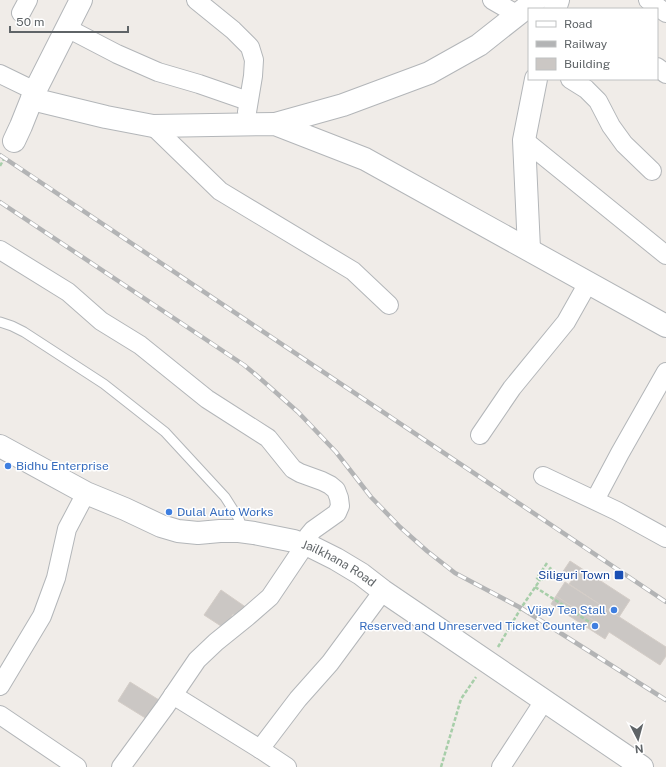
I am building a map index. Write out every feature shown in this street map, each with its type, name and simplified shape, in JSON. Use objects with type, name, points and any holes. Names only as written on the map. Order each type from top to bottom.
[{"type":"street","points":[[14,141],[33,95],[80,0]]},
{"type":"street","points":[[196,0],[233,30],[250,48],[254,60],[253,76],[244,124]]},
{"type":"street","points":[[492,0],[518,15]]},
{"type":"street","points":[[648,0],[666,13]]},
{"type":"street","points":[[541,8],[554,4]]},
{"type":"street","points":[[0,74],[33,95],[106,117],[153,126],[275,124],[343,105],[429,73],[479,45],[518,15],[528,12]]},
{"type":"street","points":[[67,28],[117,54],[158,72],[248,101]]},
{"type":"street","points":[[658,68],[666,74]]},
{"type":"street","points":[[529,249],[524,140],[536,80]]},
{"type":"street","points":[[572,80],[586,89],[598,100],[611,126],[624,144],[652,171]]},
{"type":"street","points":[[275,124],[365,159],[666,326]]},
{"type":"street","points":[[153,126],[220,191],[353,271],[389,305]]},
{"type":"street","points":[[524,140],[666,255]]},
{"type":"street","points":[[0,250],[68,292],[101,321],[140,345],[208,399],[268,438],[293,469],[330,485],[336,490],[339,498],[340,506],[337,513],[313,530],[308,536],[305,545],[270,597],[216,642],[197,660],[121,767]]},
{"type":"street","points":[[480,435],[512,388],[566,322],[588,283]]},
{"type":"street","points":[[595,500],[666,372]]},
{"type":"street","name":"Jailkhana Road","points":[[0,446],[86,492],[161,526],[178,531],[198,533],[220,531],[244,532],[294,541],[312,547],[361,574],[383,591],[642,767]]},
{"type":"street","points":[[543,476],[595,500],[666,538]]},
{"type":"street","points":[[0,686],[42,616],[56,578],[67,529],[86,492]]},
{"type":"street","points":[[260,749],[298,698],[330,663],[383,591]]},
{"type":"street","points":[[173,695],[287,767]]},
{"type":"street","points":[[501,767],[544,701]]},
{"type":"street","points":[[0,716],[76,767]]},
{"type":"lane","points":[[0,322],[24,332],[104,384],[165,432],[225,497],[239,519],[244,532]]},
{"type":"path","points":[[540,580],[537,578],[547,563]]},
{"type":"path","points":[[441,767],[461,699],[501,643],[535,587],[540,580],[542,581],[552,566]]},
{"type":"path","points":[[535,587],[592,625],[594,620]]},
{"type":"building","points":[[570,561],[630,600],[619,617],[569,584],[572,580],[562,573]]},
{"type":"building","points":[[565,582],[666,647],[666,656],[660,665],[609,632],[605,639],[591,630],[596,622],[556,596]]},
{"type":"building","points":[[221,590],[247,608],[240,618],[233,614],[224,628],[204,615]]},
{"type":"building","points":[[556,596],[596,622],[591,630],[551,604]]},
{"type":"building","points":[[130,682],[159,700],[147,719],[118,701]]},
{"type":"railway","points":[[0,155],[666,602]]},
{"type":"railway","points":[[0,202],[244,365],[298,412],[336,452],[371,497],[400,527],[455,573],[521,608],[666,700]]},
{"type":"place","name":"Bidhu Enterprise","points":[[8,466]]},
{"type":"place","name":"Dulal Auto Works","points":[[169,512]]},
{"type":"place","name":"Siliguri Town","points":[[619,575]]},
{"type":"place","name":"Vijay Tea Stall","points":[[614,610]]},
{"type":"place","name":"Reserved and Unreserved Ticket Counter","points":[[595,626]]}]
